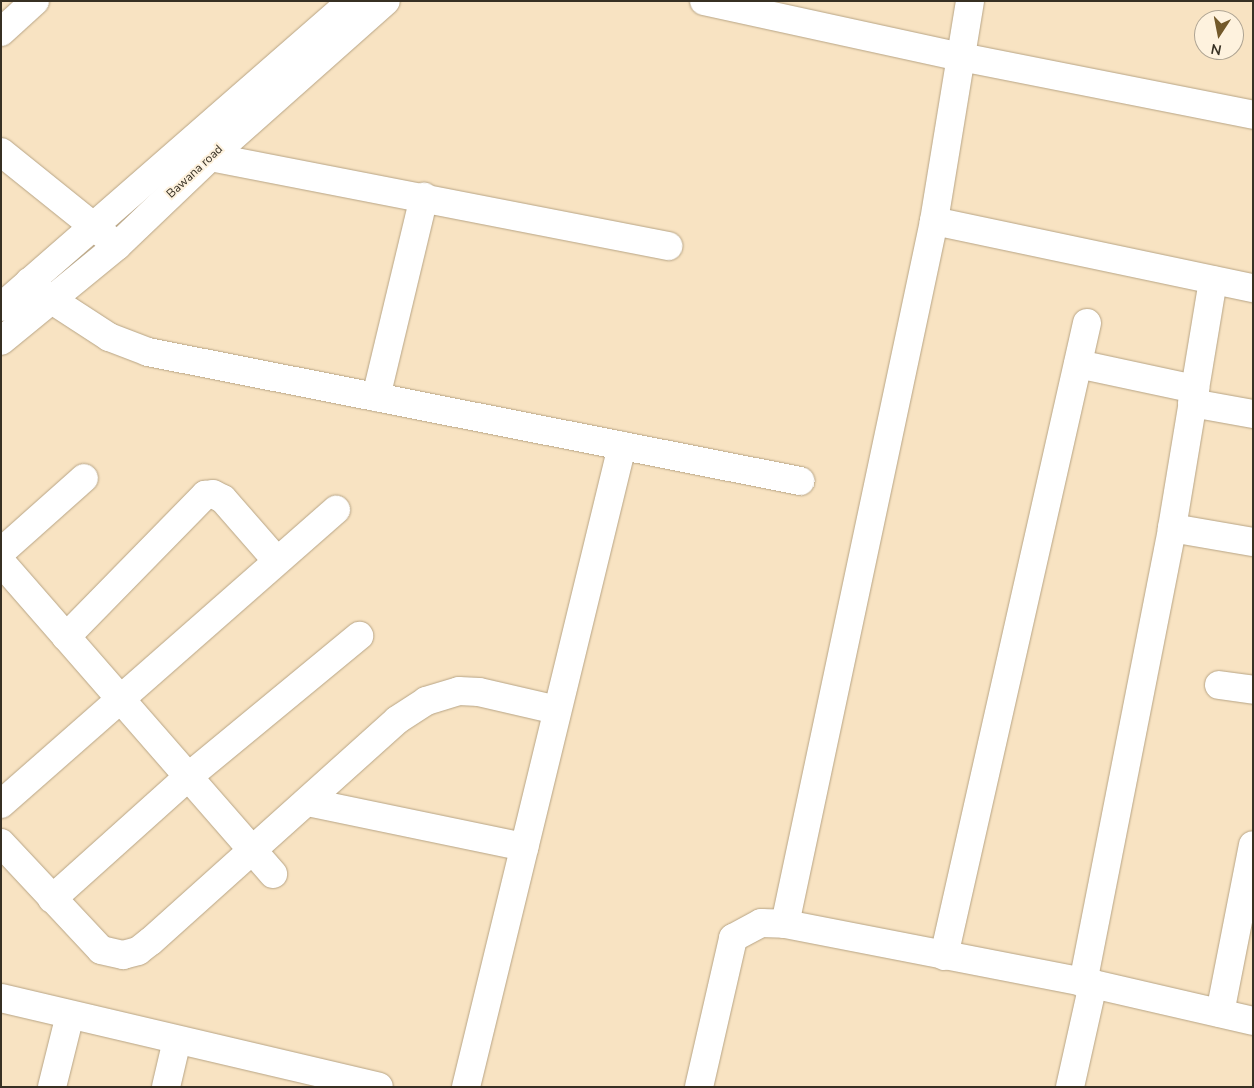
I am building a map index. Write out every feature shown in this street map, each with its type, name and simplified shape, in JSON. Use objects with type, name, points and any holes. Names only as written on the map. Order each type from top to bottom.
[{"type":"street","points":[[1,32],[35,1]]},
{"type":"street","name":"Bawana road","points":[[1,341],[39,290],[94,227],[352,1]]},
{"type":"street","points":[[704,1],[961,57],[1253,115]]},
{"type":"street","points":[[785,924],[934,222],[970,1]]},
{"type":"street","name":"Bawana road","points":[[1,307],[39,290],[117,246],[210,157],[382,2]]},
{"type":"street","points":[[1,152],[117,246]]},
{"type":"street","points":[[210,157],[424,197],[668,246]]},
{"type":"street","points":[[376,397],[424,197]]},
{"type":"street","points":[[934,222],[1253,288]]},
{"type":"street","points":[[1070,1087],[1172,528],[1213,280]]},
{"type":"street","points":[[39,290],[128,347],[800,481]]},
{"type":"street","points":[[944,956],[1087,323]]},
{"type":"street","points":[[1078,364],[1253,414]]},
{"type":"street","points":[[466,1087],[622,446]]},
{"type":"street","points":[[1,552],[84,478]]},
{"type":"street","points":[[66,636],[205,495],[213,494],[223,499],[277,561]]},
{"type":"street","points":[[1,804],[119,698],[336,510]]},
{"type":"street","points":[[1172,528],[1253,542]]},
{"type":"street","points":[[1,562],[273,874]]},
{"type":"street","points":[[52,899],[188,777],[359,636]]},
{"type":"street","points":[[1218,685],[1253,690]]},
{"type":"street","points":[[1,843],[102,950],[123,955],[138,951],[151,941],[398,720],[426,701],[459,691],[480,692],[558,710]]},
{"type":"street","points":[[307,802],[524,847]]},
{"type":"street","points":[[1220,1013],[1253,844]]},
{"type":"street","points":[[699,1087],[733,938],[761,923],[785,924],[1088,984],[1253,1021]]},
{"type":"street","points":[[1,998],[379,1087]]},
{"type":"street","points":[[52,1087],[70,1015]]},
{"type":"street","points":[[166,1087],[177,1040]]}]
